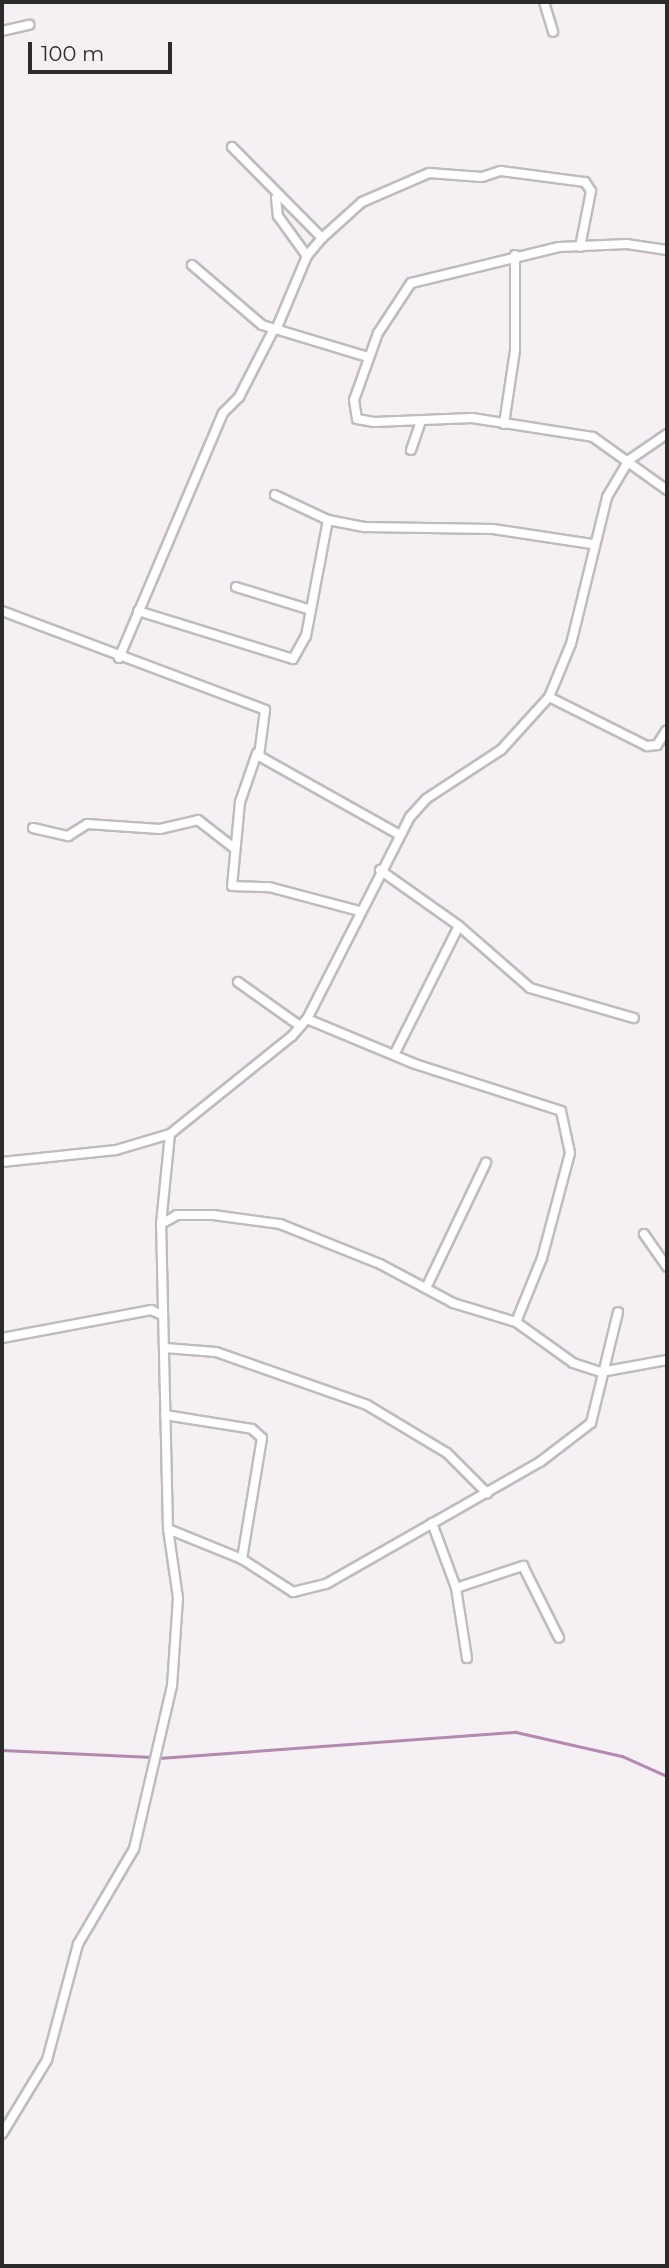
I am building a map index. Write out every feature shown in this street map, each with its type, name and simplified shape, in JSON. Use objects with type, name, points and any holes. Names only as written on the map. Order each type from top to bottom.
[{"type":"street","points":[[544,2],[553,32]]},
{"type":"street","points":[[2,31],[29,25]]},
{"type":"street","points":[[232,147],[276,198],[322,238]]},
{"type":"street","points":[[119,658],[223,413],[239,397],[276,327],[307,256],[322,238],[362,202],[419,176],[482,177],[501,171],[585,182],[591,191],[580,247]]},
{"type":"street","points":[[276,198],[278,216],[307,256]]},
{"type":"street","points":[[667,250],[627,244],[580,247],[515,256],[411,283],[399,293],[368,357],[354,400],[357,419],[503,425],[593,437],[629,460],[667,491]]},
{"type":"street","points":[[503,425],[515,351],[515,256]]},
{"type":"street","points":[[192,265],[276,327],[368,357]]},
{"type":"street","points":[[411,450],[421,421]]},
{"type":"street","points":[[2,1163],[116,1150],[170,1134],[300,1026],[307,1018],[398,834],[426,799],[501,750],[550,698],[571,644],[592,544],[607,497],[629,460],[667,434]]},
{"type":"street","points":[[275,495],[328,520],[365,527],[493,529],[592,544]]},
{"type":"street","points":[[138,611],[293,659],[302,651],[328,520]]},
{"type":"street","points":[[236,587],[311,610]]},
{"type":"street","points":[[2,611],[119,658],[265,709],[257,753],[249,763],[234,848],[232,886],[269,887],[360,911]]},
{"type":"street","points":[[550,698],[647,746],[657,745],[666,731]]},
{"type":"street","points":[[257,753],[398,834]]},
{"type":"street","points":[[33,828],[68,836],[87,824],[160,829],[198,820],[234,848]]},
{"type":"street","points":[[380,870],[459,926],[530,988],[634,1018]]},
{"type":"street","points":[[394,1055],[459,926]]},
{"type":"street","points":[[238,982],[300,1026]]},
{"type":"street","points":[[307,1018],[394,1055],[561,1111],[570,1153],[542,1258],[516,1322]]},
{"type":"street","points":[[2,2134],[47,2060],[78,1944],[134,1849],[144,1815],[174,1662],[178,1598],[168,1529],[162,1315],[163,1200],[170,1134]]},
{"type":"street","points":[[426,1288],[486,1163]]},
{"type":"street","points":[[163,1200],[177,1215]]},
{"type":"street","points":[[162,1224],[177,1215],[280,1224],[426,1288],[516,1322],[573,1363],[601,1371],[667,1360]]},
{"type":"street","points":[[644,1234],[667,1267]]},
{"type":"street","points":[[151,1310],[162,1293]]},
{"type":"street","points":[[2,1338],[151,1310],[162,1315]]},
{"type":"street","points":[[168,1529],[243,1559],[303,1592],[486,1493],[591,1423],[601,1371],[618,1312]]},
{"type":"street","points":[[165,1348],[216,1352],[367,1405],[447,1453],[486,1493]]},
{"type":"street","points":[[165,1415],[252,1429],[261,1438],[243,1559]]},
{"type":"street","points":[[432,1523],[456,1588],[467,1658]]},
{"type":"street","points":[[456,1588],[523,1566],[559,1638]]},
{"type":"waterway","points":[[159,1758],[516,1732],[622,1756],[667,1776]]},
{"type":"waterway","points":[[2,1750],[152,1757]]}]
